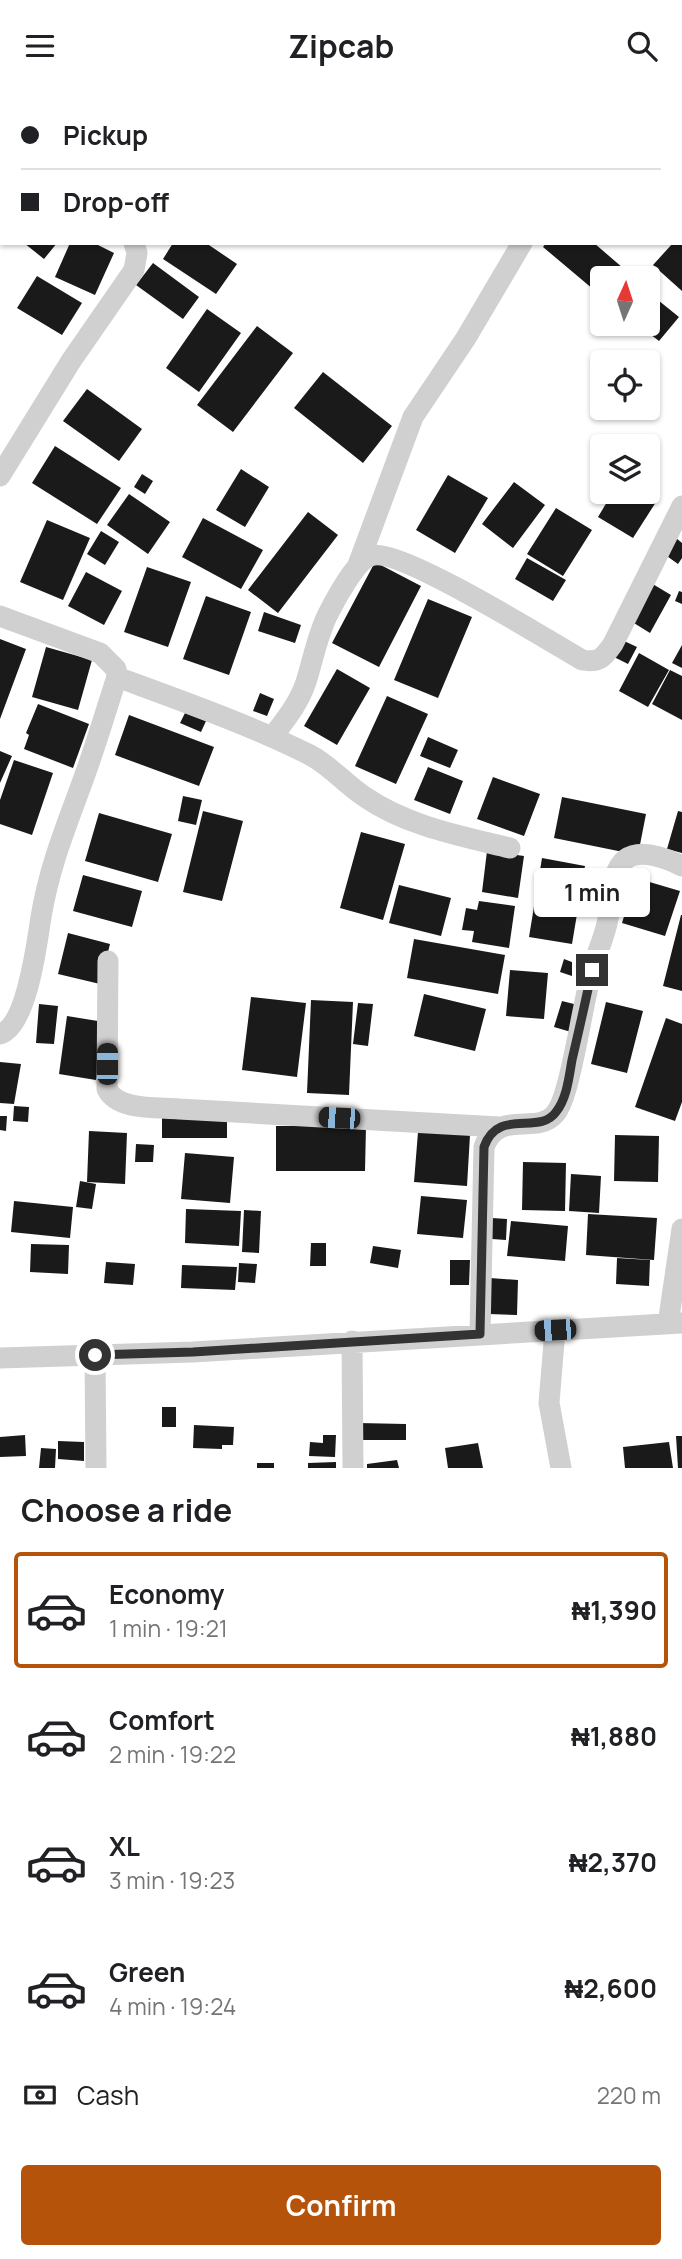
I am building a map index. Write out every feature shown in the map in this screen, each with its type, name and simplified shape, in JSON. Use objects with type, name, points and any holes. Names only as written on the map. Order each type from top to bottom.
[{"type":"street","points":[[0,476],[71,361],[134,270],[137,253],[135,245]]},
{"type":"street","points":[[273,736],[294,708],[306,683],[327,616],[358,565],[413,417],[466,338],[521,245]]},
{"type":"street","points":[[358,565],[370,556],[384,554],[443,580],[582,660],[593,662],[603,659],[613,644],[682,506]]},
{"type":"street","points":[[0,617],[100,653],[117,669],[117,677],[87,769],[56,851],[34,962],[18,1017],[8,1032],[0,1034]]},
{"type":"street","points":[[117,677],[273,736],[316,758],[365,797],[390,810],[439,831],[510,848]]},
{"type":"street","points":[[108,961],[107,1089],[116,1099],[130,1105],[499,1127],[547,1120],[556,1113],[566,1091],[592,970],[608,920],[616,874],[624,860],[633,855],[668,859],[682,866]]},
{"type":"street","points":[[480,1334],[484,1147],[488,1135],[499,1127]]},
{"type":"street","points":[[0,1358],[193,1352],[675,1324],[682,1229]]},
{"type":"street","points":[[555,1330],[549,1403],[561,1468]]},
{"type":"street","points":[[352,1341],[353,1468]]},
{"type":"street","points":[[95,1355],[96,1468]]},
{"type":"building","points":[[26,245],[55,245],[44,259]]},
{"type":"building","points":[[69,245],[98,245],[114,253],[95,295],[55,277]]},
{"type":"building","points":[[172,245],[209,245],[237,264],[216,294],[163,259]]},
{"type":"building","points":[[544,245],[596,245],[621,266],[590,266],[590,287],[543,247]]},
{"type":"building","points":[[671,245],[682,245],[682,291],[660,271],[660,266],[654,266]]},
{"type":"building","points":[[153,263],[199,297],[183,319],[136,285]]},
{"type":"building","points":[[37,276],[82,303],[62,335],[17,308]]},
{"type":"building","points":[[660,302],[679,317],[659,341],[653,336],[660,336]]},
{"type":"building","points":[[207,309],[241,333],[199,392],[166,368]]},
{"type":"building","points":[[257,326],[293,353],[233,432],[197,405]]},
{"type":"building","points":[[323,372],[392,426],[363,463],[294,408]]},
{"type":"building","points":[[87,389],[142,429],[119,461],[63,421]]},
{"type":"building","points":[[55,446],[121,488],[97,524],[32,483]]},
{"type":"building","points":[[241,469],[269,487],[245,527],[216,510]]},
{"type":"building","points":[[142,474],[153,481],[145,494],[134,487]]},
{"type":"building","points":[[448,475],[488,498],[455,553],[416,530]]},
{"type":"building","points":[[514,482],[545,505],[513,548],[482,524]]},
{"type":"building","points":[[129,494],[170,522],[148,554],[107,525]]},
{"type":"building","points":[[606,504],[655,504],[633,538],[598,517]]},
{"type":"building","points":[[556,508],[592,530],[563,576],[527,554]]},
{"type":"building","points":[[308,512],[338,535],[278,613],[248,590]]},
{"type":"building","points":[[203,518],[263,550],[241,589],[182,557]]},
{"type":"building","points":[[47,520],[90,538],[63,600],[20,582]]},
{"type":"building","points":[[101,531],[119,542],[105,565],[87,554]]},
{"type":"building","points":[[676,538],[682,543],[682,558],[678,564],[664,554]]},
{"type":"building","points":[[527,558],[566,580],[553,601],[515,579]]},
{"type":"building","points":[[375,562],[421,586],[379,667],[332,643]]},
{"type":"building","points":[[147,567],[191,582],[168,647],[124,632]]},
{"type":"building","points":[[86,572],[122,591],[104,625],[68,606]]},
{"type":"building","points":[[651,583],[671,595],[650,633],[629,620]]},
{"type":"building","points":[[679,591],[682,592],[682,604],[675,601]]},
{"type":"building","points":[[206,596],[251,612],[229,675],[183,659]]},
{"type":"building","points":[[428,599],[472,617],[438,698],[394,680]]},
{"type":"building","points":[[264,612],[301,625],[295,643],[258,631]]},
{"type":"building","points":[[0,639],[26,649],[0,719]]},
{"type":"building","points":[[622,640],[637,647],[628,664],[614,657]]},
{"type":"building","points":[[682,645],[682,668],[672,663]]},
{"type":"building","points":[[46,647],[92,660],[78,710],[32,697]]},
{"type":"building","points":[[639,653],[669,670],[648,707],[619,691]]},
{"type":"building","points":[[337,669],[370,688],[337,745],[304,726]]},
{"type":"building","points":[[670,670],[682,676],[682,720],[652,704]]},
{"type":"building","points":[[260,693],[274,699],[267,716],[253,711]]},
{"type":"building","points":[[387,696],[428,714],[396,784],[355,766]]},
{"type":"building","points":[[38,704],[89,724],[73,768],[24,749],[29,735],[26,733]]},
{"type":"building","points":[[185,713],[206,721],[201,732],[180,723]]},
{"type":"building","points":[[129,715],[214,747],[199,786],[115,755]]},
{"type":"building","points":[[428,737],[458,750],[450,768],[420,756]]},
{"type":"building","points":[[0,751],[12,756],[0,783]]},
{"type":"building","points":[[14,760],[53,773],[32,835],[0,824],[0,800]]},
{"type":"building","points":[[428,767],[463,781],[450,814],[414,800]]},
{"type":"building","points":[[493,777],[540,794],[524,836],[477,819]]},
{"type":"building","points":[[183,796],[202,800],[196,825],[178,821]]},
{"type":"building","points":[[562,797],[646,814],[638,855],[554,838]]},
{"type":"building","points":[[203,811],[243,821],[222,901],[183,892]]},
{"type":"building","points":[[678,811],[682,812],[682,853],[667,849]]},
{"type":"building","points":[[99,813],[172,834],[158,882],[85,861]]},
{"type":"building","points":[[361,832],[405,844],[383,920],[340,908]]},
{"type":"building","points":[[487,851],[524,856],[518,898],[482,892]]},
{"type":"building","points":[[542,858],[585,866],[572,944],[529,937]]},
{"type":"building","points":[[83,875],[142,891],[132,927],[73,911]]},
{"type":"building","points":[[636,878],[680,891],[665,936],[622,923]]},
{"type":"building","points":[[399,885],[451,898],[441,936],[389,923]]},
{"type":"building","points":[[479,901],[515,906],[509,948],[472,942],[474,931],[462,930],[466,908],[477,910]]},
{"type":"building","points":[[682,915],[682,991],[663,986]]},
{"type":"building","points":[[68,933],[110,944],[100,984],[58,974]]},
{"type":"building","points":[[414,939],[505,955],[498,994],[407,978]]},
{"type":"building","points":[[564,959],[585,967],[581,979],[560,972]]},
{"type":"building","points":[[510,970],[548,973],[544,1019],[506,1016]]},
{"type":"building","points":[[424,994],[486,1009],[475,1051],[414,1036]]},
{"type":"building","points":[[251,997],[306,1003],[297,1077],[242,1070]]},
{"type":"building","points":[[311,1000],[353,1002],[349,1095],[307,1093]]},
{"type":"building","points":[[562,1001],[578,1005],[571,1032],[554,1027]]},
{"type":"building","points":[[606,1002],[643,1011],[627,1073],[591,1064]]},
{"type":"building","points":[[358,1003],[373,1004],[368,1046],[353,1044]]},
{"type":"building","points":[[39,1004],[58,1006],[54,1044],[36,1043]]},
{"type":"building","points":[[67,1016],[104,1022],[96,1080],[59,1074]]},
{"type":"building","points":[[666,1018],[682,1024],[682,1102],[675,1121],[635,1107]]},
{"type":"building","points":[[0,1062],[21,1064],[14,1104],[0,1103]]},
{"type":"building","points":[[14,1106],[29,1107],[28,1122],[13,1121]]},
{"type":"building","points":[[0,1116],[7,1116],[6,1131],[0,1130]]},
{"type":"building","points":[[162,1117],[227,1117],[227,1138],[162,1138]]},
{"type":"building","points":[[276,1126],[366,1126],[365,1171],[276,1171]]},
{"type":"building","points":[[89,1131],[127,1133],[125,1184],[87,1182]]},
{"type":"building","points":[[418,1132],[470,1135],[467,1186],[414,1182]]},
{"type":"building","points":[[615,1135],[659,1136],[658,1182],[614,1181]]},
{"type":"building","points":[[136,1144],[154,1145],[153,1162],[135,1162]]},
{"type":"building","points":[[185,1153],[234,1157],[230,1203],[181,1199]]},
{"type":"building","points":[[523,1162],[566,1163],[565,1211],[522,1210]]},
{"type":"building","points":[[571,1174],[601,1176],[599,1213],[569,1211]]},
{"type":"building","points":[[80,1181],[96,1184],[92,1209],[76,1207]]},
{"type":"building","points":[[421,1196],[467,1200],[463,1238],[417,1234]]},
{"type":"building","points":[[14,1201],[73,1207],[70,1238],[11,1232]]},
{"type":"building","points":[[186,1209],[241,1211],[239,1246],[185,1243]]},
{"type":"building","points":[[244,1210],[261,1211],[259,1253],[242,1252]]},
{"type":"building","points":[[588,1214],[657,1218],[654,1260],[586,1255]]},
{"type":"building","points":[[492,1218],[507,1219],[506,1240],[492,1239]]},
{"type":"building","points":[[511,1221],[568,1226],[565,1261],[507,1256]]},
{"type":"building","points":[[311,1243],[326,1243],[326,1266],[310,1266]]},
{"type":"building","points":[[31,1244],[69,1245],[68,1274],[30,1272]]},
{"type":"building","points":[[373,1246],[401,1250],[398,1268],[370,1263]]},
{"type":"building","points":[[617,1258],[650,1260],[649,1286],[616,1284]]},
{"type":"building","points":[[450,1260],[470,1260],[469,1285],[450,1285]]},
{"type":"building","points":[[106,1262],[135,1264],[133,1285],[104,1283]]},
{"type":"building","points":[[239,1263],[257,1264],[255,1283],[238,1282]]},
{"type":"building","points":[[182,1265],[237,1267],[235,1290],[181,1288]]},
{"type":"building","points":[[490,1278],[518,1280],[517,1315],[489,1314]]},
{"type":"building","points":[[162,1407],[176,1407],[176,1427],[162,1427]]},
{"type":"building","points":[[358,1423],[406,1424],[406,1440],[358,1440]]},
{"type":"building","points":[[194,1425],[234,1427],[233,1445],[222,1445],[222,1449],[193,1448]]},
{"type":"building","points":[[25,1435],[26,1456],[0,1457],[0,1437]]},
{"type":"building","points":[[323,1435],[336,1435],[335,1457],[309,1456],[310,1442],[323,1443]]},
{"type":"building","points":[[676,1436],[682,1436],[682,1468],[678,1468]]},
{"type":"building","points":[[58,1441],[84,1442],[84,1461],[58,1459]]},
{"type":"building","points":[[669,1442],[673,1468],[625,1468],[623,1447]]},
{"type":"building","points":[[478,1443],[483,1468],[448,1468],[445,1448]]},
{"type":"building","points":[[41,1448],[56,1449],[55,1468],[39,1468]]},
{"type":"building","points":[[397,1460],[399,1468],[367,1468],[367,1464]]},
{"type":"building","points":[[336,1462],[336,1468],[308,1468],[308,1463]]},
{"type":"building","points":[[257,1463],[274,1463],[274,1468],[257,1468]]},
{"type":"route","points":[[95,1355],[193,1352],[480,1334],[484,1147],[488,1135],[499,1127],[547,1120],[556,1113],[566,1091],[592,970]]}]
